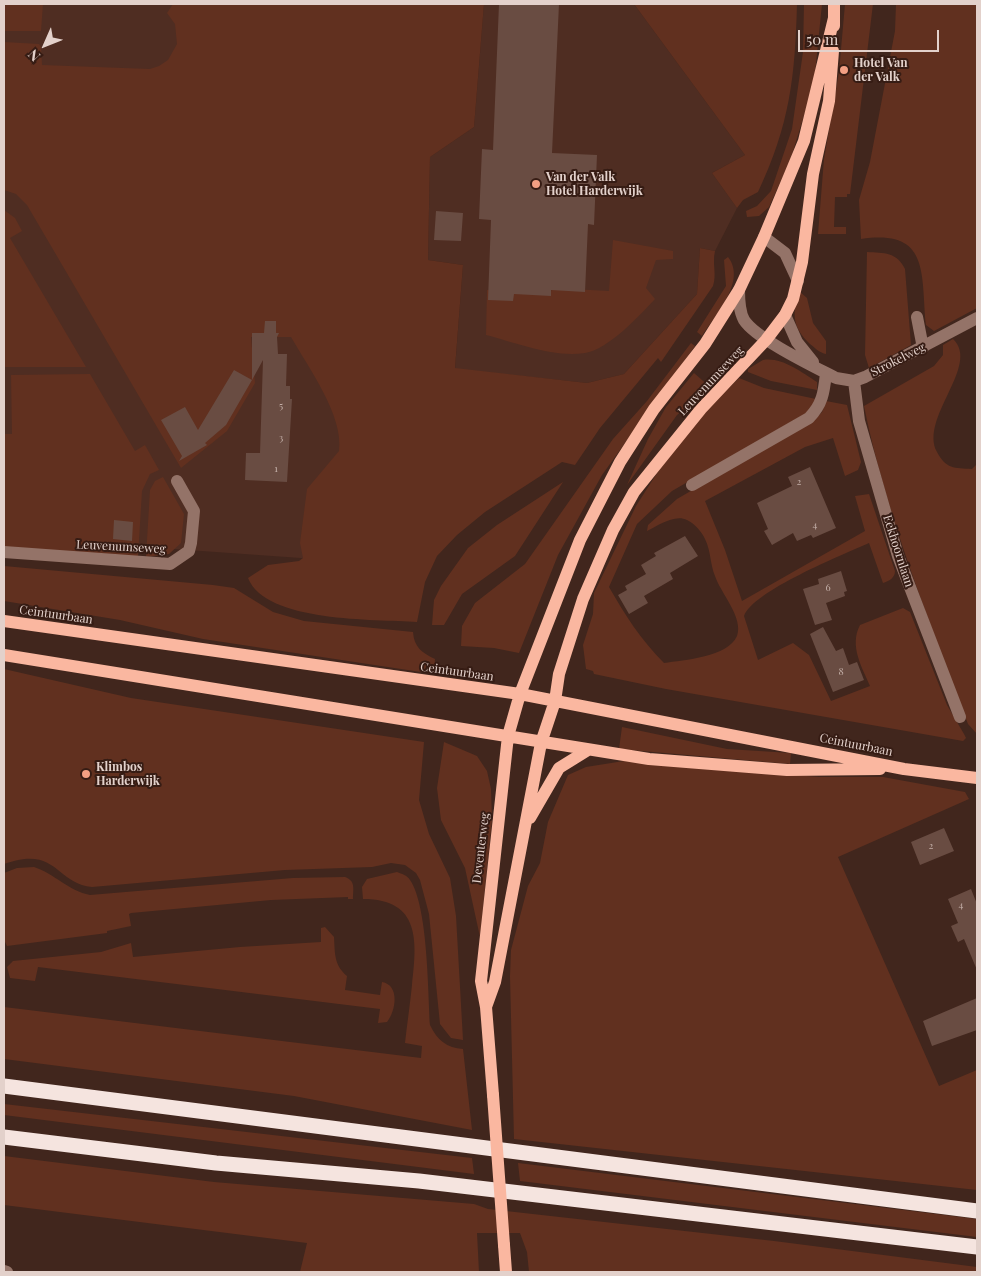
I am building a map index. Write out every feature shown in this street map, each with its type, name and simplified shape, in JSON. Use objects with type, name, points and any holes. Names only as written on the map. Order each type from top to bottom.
[{"type":"highway","points":[[4,1086],[977,1211]]},
{"type":"highway","points":[[4,1137],[216,1163],[419,1181],[977,1247]]},
{"type":"main road","name":"Leuvenumseweg","points":[[540,743],[555,701],[559,674],[583,599],[613,530],[634,492],[700,409],[766,340],[785,315],[798,281],[813,174],[829,101],[834,4]]},
{"type":"main road","name":"Leuvenumseweg","points":[[520,694],[580,540],[620,462],[654,409],[705,344],[739,290],[764,237],[804,141],[834,18]]},
{"type":"main road","name":"Ceintuurbaan","points":[[4,621],[520,694],[904,769],[977,778]]},
{"type":"main road","name":"Ceintuurbaan","points":[[4,655],[508,736],[540,743],[649,759],[787,770],[904,769]]},
{"type":"main road","name":"Deventerweg","points":[[506,1272],[486,1007],[481,981],[508,736],[520,694]]},
{"type":"main road","name":"Deventerweg","points":[[486,1007],[495,982],[540,743]]},
{"type":"main road","points":[[524,829],[559,768],[588,750]]},
{"type":"street","points":[[764,237],[785,253],[798,281]]},
{"type":"street","name":"Strokelweg","points":[[739,290],[743,319],[750,328],[766,340],[836,378],[854,381],[879,371],[977,318]]},
{"type":"street","points":[[692,485],[810,418],[819,406],[823,396],[821,370],[797,342],[785,315]]},
{"type":"street","points":[[917,317],[923,348]]},
{"type":"street","name":"Eekhoornlaan","points":[[854,381],[859,421],[898,556],[960,717]]},
{"type":"street","name":"Leuvenumseweg","points":[[4,552],[170,564],[189,551],[194,511],[177,481]]},
{"type":"shaded area","points":[[4,4],[368,4],[343,561],[4,537]]},
{"type":"shaded area","points":[[4,4],[43,4],[41,31],[4,31]]},
{"type":"shaded area","points":[[173,4],[484,4],[474,127],[430,157],[428,260],[463,265],[455,368],[587,383],[624,374],[697,294],[700,248],[715,251],[713,286],[661,362],[658,358],[600,428],[575,465],[562,462],[485,512],[457,535],[437,556],[425,582],[417,622],[350,619],[298,611],[276,603],[259,593],[248,578],[268,565],[299,561],[303,558],[300,543],[307,489],[339,451],[339,437],[330,407],[291,337],[251,337],[255,383],[227,431],[181,468],[27,205],[16,194],[4,190],[4,42],[39,44],[41,47],[42,65],[150,69],[168,60],[177,44],[175,24],[167,13]]},
{"type":"shaded area","points":[[484,4],[634,4],[745,155],[712,173],[737,208],[715,251],[700,248],[697,294],[624,374],[587,383],[455,369],[463,265],[428,260],[430,157],[474,127]]},
{"type":"shaded area","points":[[634,4],[797,4],[795,55],[784,122],[769,167],[758,192],[743,200],[737,208],[712,173],[745,155]]},
{"type":"shaded area","points":[[804,4],[822,4],[814,83],[790,161],[769,207],[759,216],[747,217],[746,211],[757,206],[771,191],[792,129],[803,52]]},
{"type":"shaded area","points":[[845,4],[873,4],[850,194],[847,194],[847,197],[835,197],[834,227],[846,227],[846,234],[818,234],[824,159],[839,72]]},
{"type":"shaded area","points":[[896,4],[977,4],[977,308],[934,331],[926,325],[921,272],[918,259],[911,248],[900,241],[883,238],[861,239],[859,200],[870,162],[895,31]]},
{"type":"shaded area","points":[[4,210],[15,218],[22,231],[10,238],[86,367],[4,367]]},
{"type":"shaded area","points":[[613,240],[673,251],[673,259],[656,260],[646,288],[655,299],[604,346],[585,353],[548,352],[486,335],[487,290],[550,295],[552,288],[609,291]]},
{"type":"shaded area","points":[[867,252],[884,253],[894,256],[902,263],[905,269],[911,345],[869,368],[865,355]]},
{"type":"shaded area","points":[[728,257],[733,266],[734,277],[732,287],[721,308],[702,336],[697,332],[726,286],[724,260]]},
{"type":"shaded area","points":[[799,291],[807,298],[813,323],[826,341],[826,354],[810,344],[797,326],[795,307]]},
{"type":"shaded area","points":[[953,339],[960,350],[960,363],[936,424],[934,438],[937,452],[947,465],[955,468],[972,469],[977,464],[977,734],[968,724],[896,527],[873,447],[864,406],[934,366],[943,355],[943,345]]},
{"type":"shaded area","points":[[691,343],[695,346],[602,475],[558,555],[519,653],[494,648],[461,646],[462,626],[475,603],[525,564],[613,439],[647,401]]},
{"type":"shaded area","points":[[763,360],[784,363],[798,370],[817,382],[817,390],[771,381],[748,372],[748,369]]},
{"type":"shaded area","points":[[694,373],[710,387],[677,415],[627,485],[648,439],[666,407]]},
{"type":"shaded area","points":[[90,374],[135,451],[145,445],[159,470],[150,474],[142,491],[138,557],[4,547],[4,434],[12,434],[11,375]]},
{"type":"shaded area","points":[[739,378],[764,388],[816,399],[810,411],[672,491],[637,524],[609,587],[621,607],[634,627],[664,663],[705,656],[725,649],[732,643],[737,636],[737,621],[731,605],[715,576],[705,539],[698,528],[687,520],[677,518],[666,521],[647,531],[648,525],[677,499],[816,418],[822,412],[826,401],[847,405],[861,462],[858,470],[845,476],[833,438],[805,447],[705,501],[725,550],[742,601],[865,531],[855,496],[869,494],[895,571],[893,577],[883,583],[869,543],[780,585],[751,606],[744,616],[758,660],[793,643],[809,655],[831,701],[870,686],[860,664],[856,649],[857,633],[860,625],[903,608],[910,612],[947,705],[966,738],[963,741],[666,689],[594,674],[593,671],[586,669],[583,645],[593,614],[594,593],[636,506],[666,459],[698,418]]},
{"type":"shaded area","points":[[163,477],[184,514],[181,543],[169,554],[146,557],[150,490],[155,481]]},
{"type":"shaded area","points":[[563,482],[515,556],[462,594],[444,625],[432,625],[434,600],[441,586],[468,548],[497,525]]},
{"type":"shaded area","points":[[4,566],[234,588],[273,612],[304,621],[413,632],[417,646],[435,659],[434,674],[203,639],[120,620],[4,601]]},
{"type":"shaded area","points":[[4,669],[131,698],[424,742],[419,800],[429,834],[450,878],[456,916],[463,1040],[451,1038],[440,1024],[429,914],[420,880],[416,873],[405,865],[391,863],[372,867],[285,870],[92,887],[80,884],[45,862],[35,859],[21,859],[4,864]]},
{"type":"shaded area","points":[[622,727],[727,749],[791,753],[790,764],[619,749]]},
{"type":"shaded area","points":[[444,742],[477,756],[487,771],[491,789],[492,821],[480,937],[465,868],[441,820],[437,788]]},
{"type":"shaded area","points":[[624,761],[819,777],[883,777],[965,792],[969,799],[838,857],[939,1086],[977,1070],[977,1190],[514,1139],[511,950],[528,886],[540,863],[548,822],[568,775],[586,767]]},
{"type":"shaded area","points":[[34,867],[75,890],[90,895],[293,878],[345,877],[352,883],[353,899],[348,899],[348,897],[271,900],[131,913],[129,914],[131,926],[107,931],[107,933],[7,946],[4,940],[4,873],[17,868]]},
{"type":"shaded area","points":[[397,872],[410,880],[416,892],[420,909],[428,971],[430,1025],[436,1035],[447,1045],[463,1049],[472,1130],[294,1096],[4,1059],[4,1007],[421,1058],[422,1046],[405,1043],[415,953],[411,926],[405,915],[396,906],[382,901],[363,899],[362,887],[367,879]]},
{"type":"shaded area","points":[[325,927],[334,937],[337,963],[347,976],[345,990],[380,995],[382,982],[392,988],[395,999],[393,1012],[387,1022],[378,1023],[380,1009],[38,967],[35,981],[10,978],[7,967],[13,961],[101,952],[131,943],[133,957],[321,942],[321,928]]},
{"type":"shaded area","points":[[4,1104],[472,1158],[474,1174],[4,1115]]},
{"type":"shaded area","points":[[4,1156],[214,1182],[474,1204],[488,1209],[774,1241],[977,1267],[977,1272],[529,1272],[527,1252],[520,1233],[477,1233],[479,1272],[300,1272],[307,1243],[4,1205]]},
{"type":"shaded area","points":[[518,1163],[977,1219],[977,1237],[520,1181]]},
{"type":"building","points":[[499,4],[559,4],[552,153],[597,155],[594,225],[588,224],[585,292],[551,290],[551,296],[514,294],[513,301],[488,300],[491,220],[479,219],[482,149],[493,150]]},
{"type":"building","points":[[436,211],[463,213],[461,241],[434,240]]},
{"type":"building","points":[[265,321],[276,321],[276,333],[279,333],[277,337],[278,354],[287,354],[286,386],[290,386],[290,399],[292,399],[287,482],[245,480],[246,453],[260,453],[263,360],[252,380],[252,333],[264,333]]},
{"type":"building","points":[[234,370],[252,380],[226,425],[205,443],[207,445],[179,461],[182,456],[161,420],[185,407],[198,430]]},
{"type":"building","points":[[810,467],[836,528],[813,538],[811,535],[797,541],[793,533],[772,545],[764,531],[768,529],[757,503],[792,486],[788,477]]},
{"type":"building","points":[[114,520],[133,522],[132,541],[113,539]]},
{"type":"building","points":[[685,536],[698,556],[670,573],[673,579],[644,596],[648,603],[629,614],[618,595],[627,590],[625,586],[646,574],[641,565],[656,556],[654,553]]},
{"type":"building","points":[[841,571],[847,591],[844,592],[845,596],[826,603],[832,620],[815,625],[803,589],[819,584],[818,579]]},
{"type":"building","points":[[823,627],[836,651],[843,648],[849,665],[857,662],[864,680],[833,692],[810,634]]},
{"type":"building","points":[[944,828],[954,851],[920,865],[911,842]]},
{"type":"building","points":[[971,889],[977,904],[977,970],[964,939],[958,942],[951,926],[958,923],[948,899]]},
{"type":"building","points":[[977,998],[977,1030],[932,1046],[923,1021]]},
{"type":"place","name":"Hotel Van der Valk","points":[[844,70]]},
{"type":"place","name":"Van der Valk Hotel Harderwijk","points":[[536,184]]},
{"type":"place","name":"Klimbos Harderwijk","points":[[86,774]]}]
